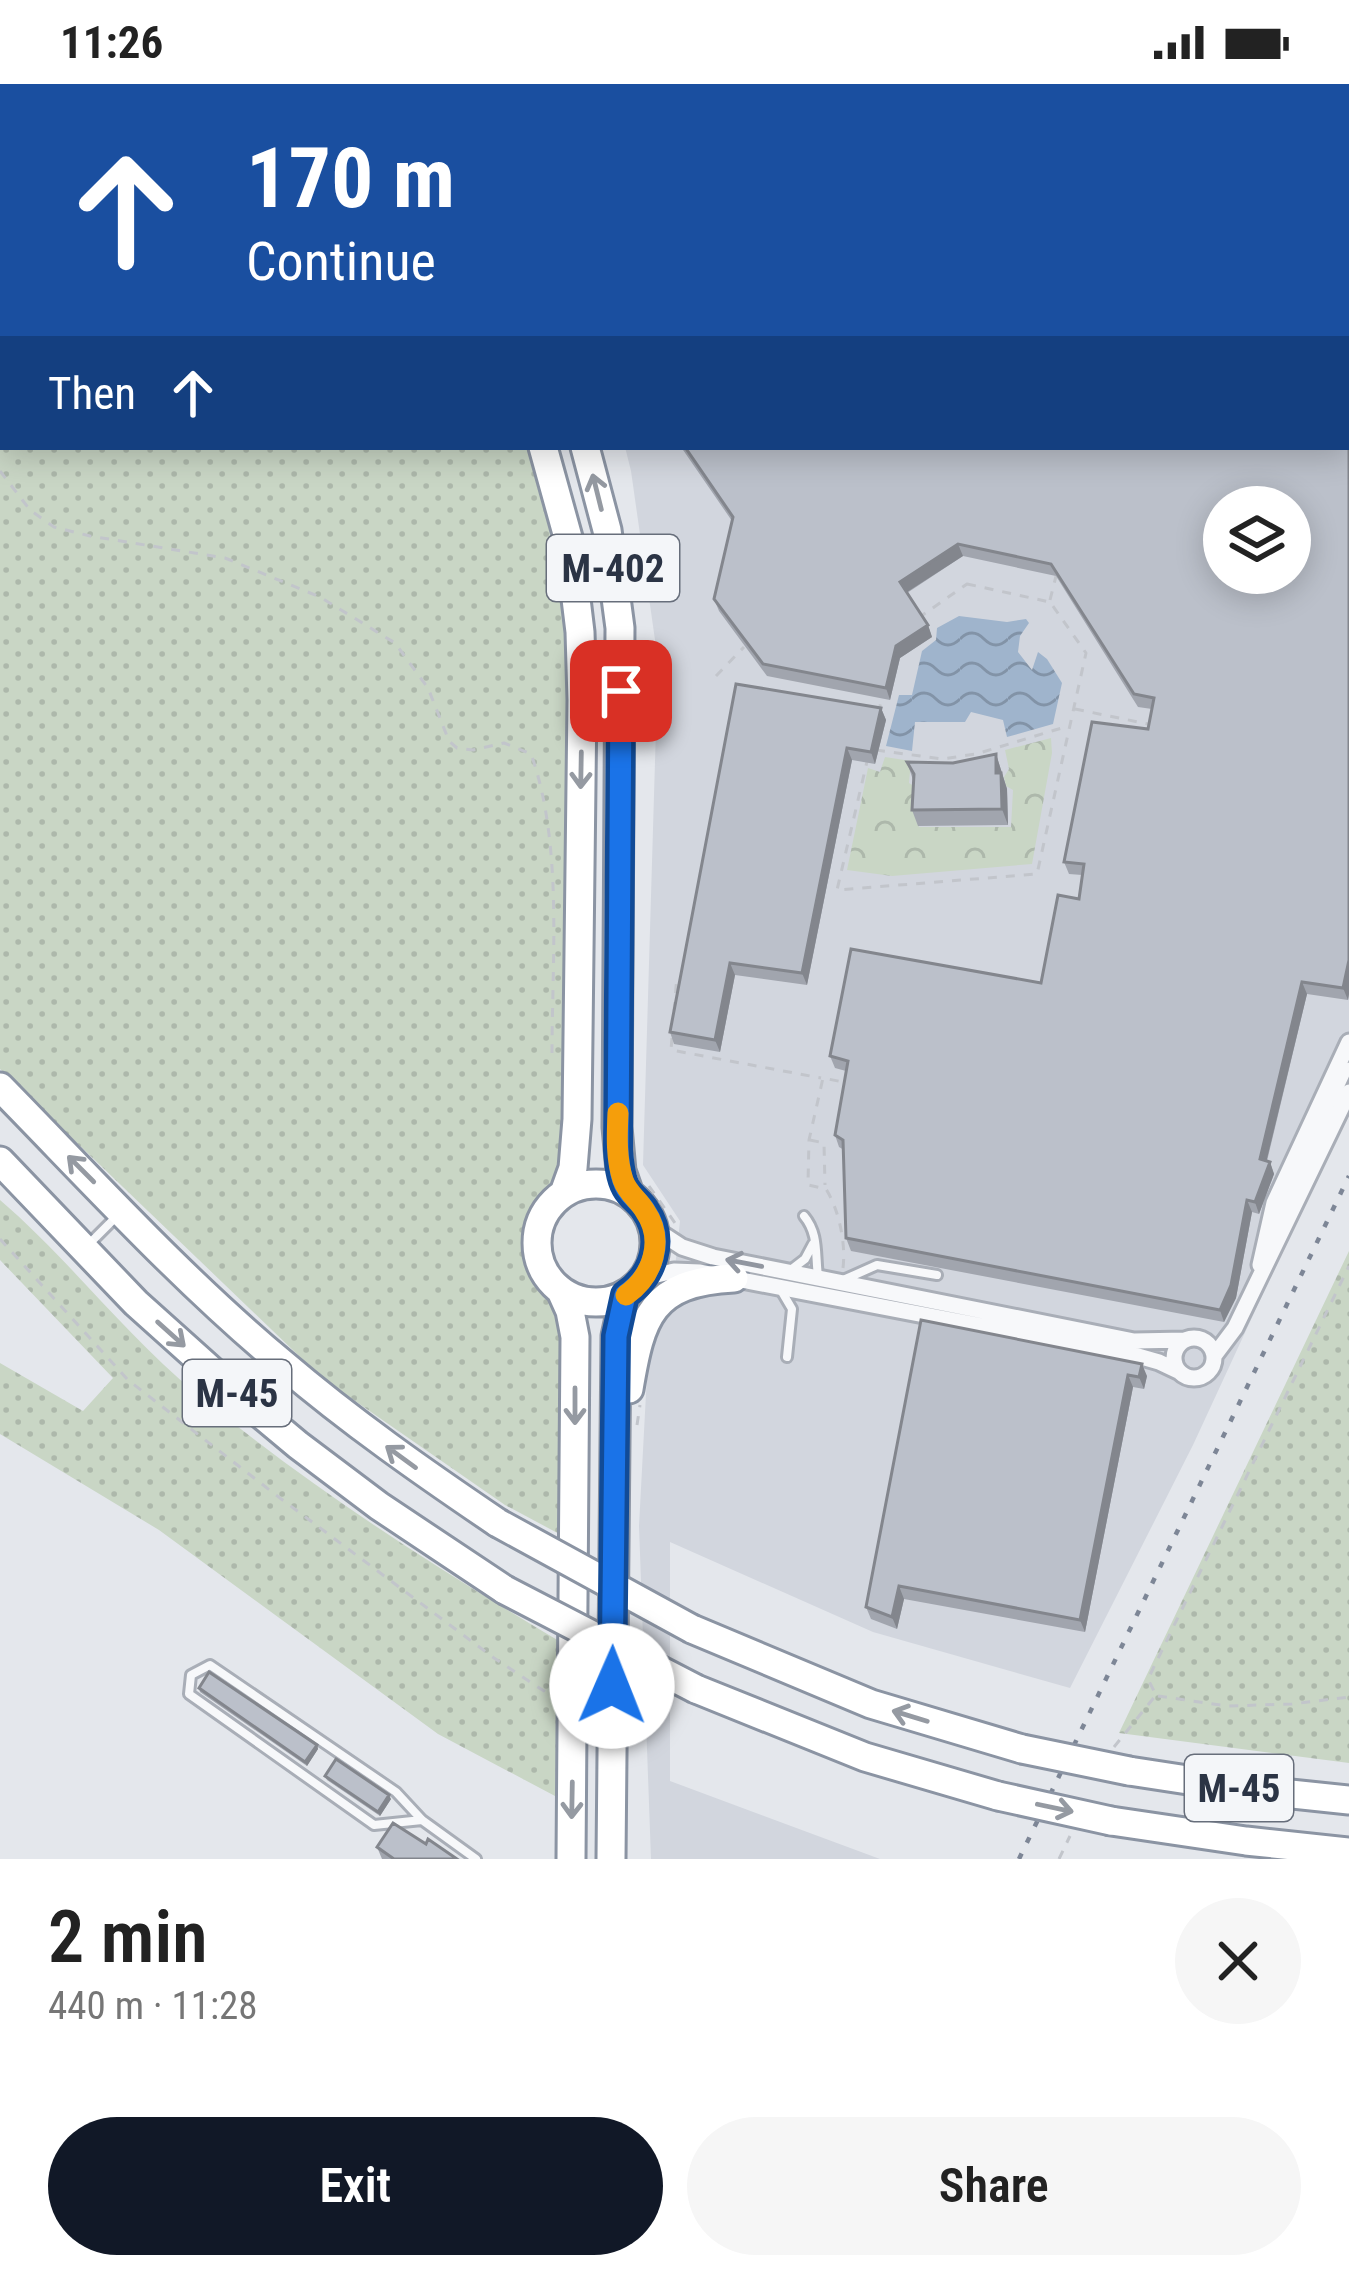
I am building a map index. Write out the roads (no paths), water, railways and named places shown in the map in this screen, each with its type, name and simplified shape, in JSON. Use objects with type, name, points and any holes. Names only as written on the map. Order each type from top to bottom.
[{"type":"highway","name":"M-402","points":[[545,450],[569,541],[582,700],[575,1158],[565,1192],[546,1212],[537,1241],[543,1270],[570,1310],[575,1337],[571,1859]]},
{"type":"highway","name":"M-402","points":[[586,450],[607,530],[620,628],[617,1127],[621,1171],[636,1186],[641,1205],[667,1228]]},
{"type":"highway","name":"M-45","points":[[0,1087],[183,1273],[281,1363],[398,1456],[498,1523],[692,1629],[871,1704],[1022,1749],[1121,1759],[1253,1790],[1349,1800]]},
{"type":"highway","name":"M-45","points":[[0,1161],[136,1303],[298,1444],[380,1506],[505,1589],[696,1689],[865,1756],[998,1796],[1111,1821],[1349,1852]]},
{"type":"highway","points":[[565,1192],[592,1185],[636,1186]]},
{"type":"highway","points":[[0,1187],[136,1303]]},
{"type":"highway","points":[[610,1859],[616,1336],[634,1287],[651,1265],[667,1228]]},
{"type":"highway","points":[[614,1469],[636,1348],[647,1317],[684,1288],[734,1278]]},
{"type":"highway","points":[[561,1291],[587,1302],[603,1302],[634,1287]]},
{"type":"street","points":[[1252,1291],[1274,1203],[1349,1042]]},
{"type":"street","points":[[634,1287],[692,1270],[1138,1356],[1190,1378],[1201,1378],[1233,1331],[1337,1097]]},
{"type":"street","points":[[667,1228],[675,1244],[697,1253],[1134,1341],[1196,1338],[1214,1356]]},
{"type":"street","points":[[1178,1371],[1174,1355],[1185,1340]]},
{"type":"lane","points":[[1262,1259],[1349,1067]]},
{"type":"lane","points":[[85,1249],[122,1210]]},
{"type":"lane","points":[[804,1216],[815,1237],[818,1276]]},
{"type":"lane","points":[[789,1271],[805,1259],[815,1237]]},
{"type":"lane","points":[[841,1281],[877,1264],[937,1275]]},
{"type":"lane","points":[[777,1286],[792,1309],[787,1358]]},
{"type":"lane","points":[[422,1820],[374,1825],[189,1694],[191,1675],[210,1665],[396,1792],[422,1820],[476,1859]]},
{"type":"water","points":[[959,616],[1007,622],[1026,619],[1029,623],[1020,636],[1018,652],[1032,670],[1038,652],[1062,683],[1053,724],[1007,737],[1003,720],[971,712],[965,722],[915,722],[912,751],[886,746],[899,695],[912,695],[922,651],[936,640],[937,628]]},
{"type":"railway","points":[[1019,1859],[1349,1176]]}]
